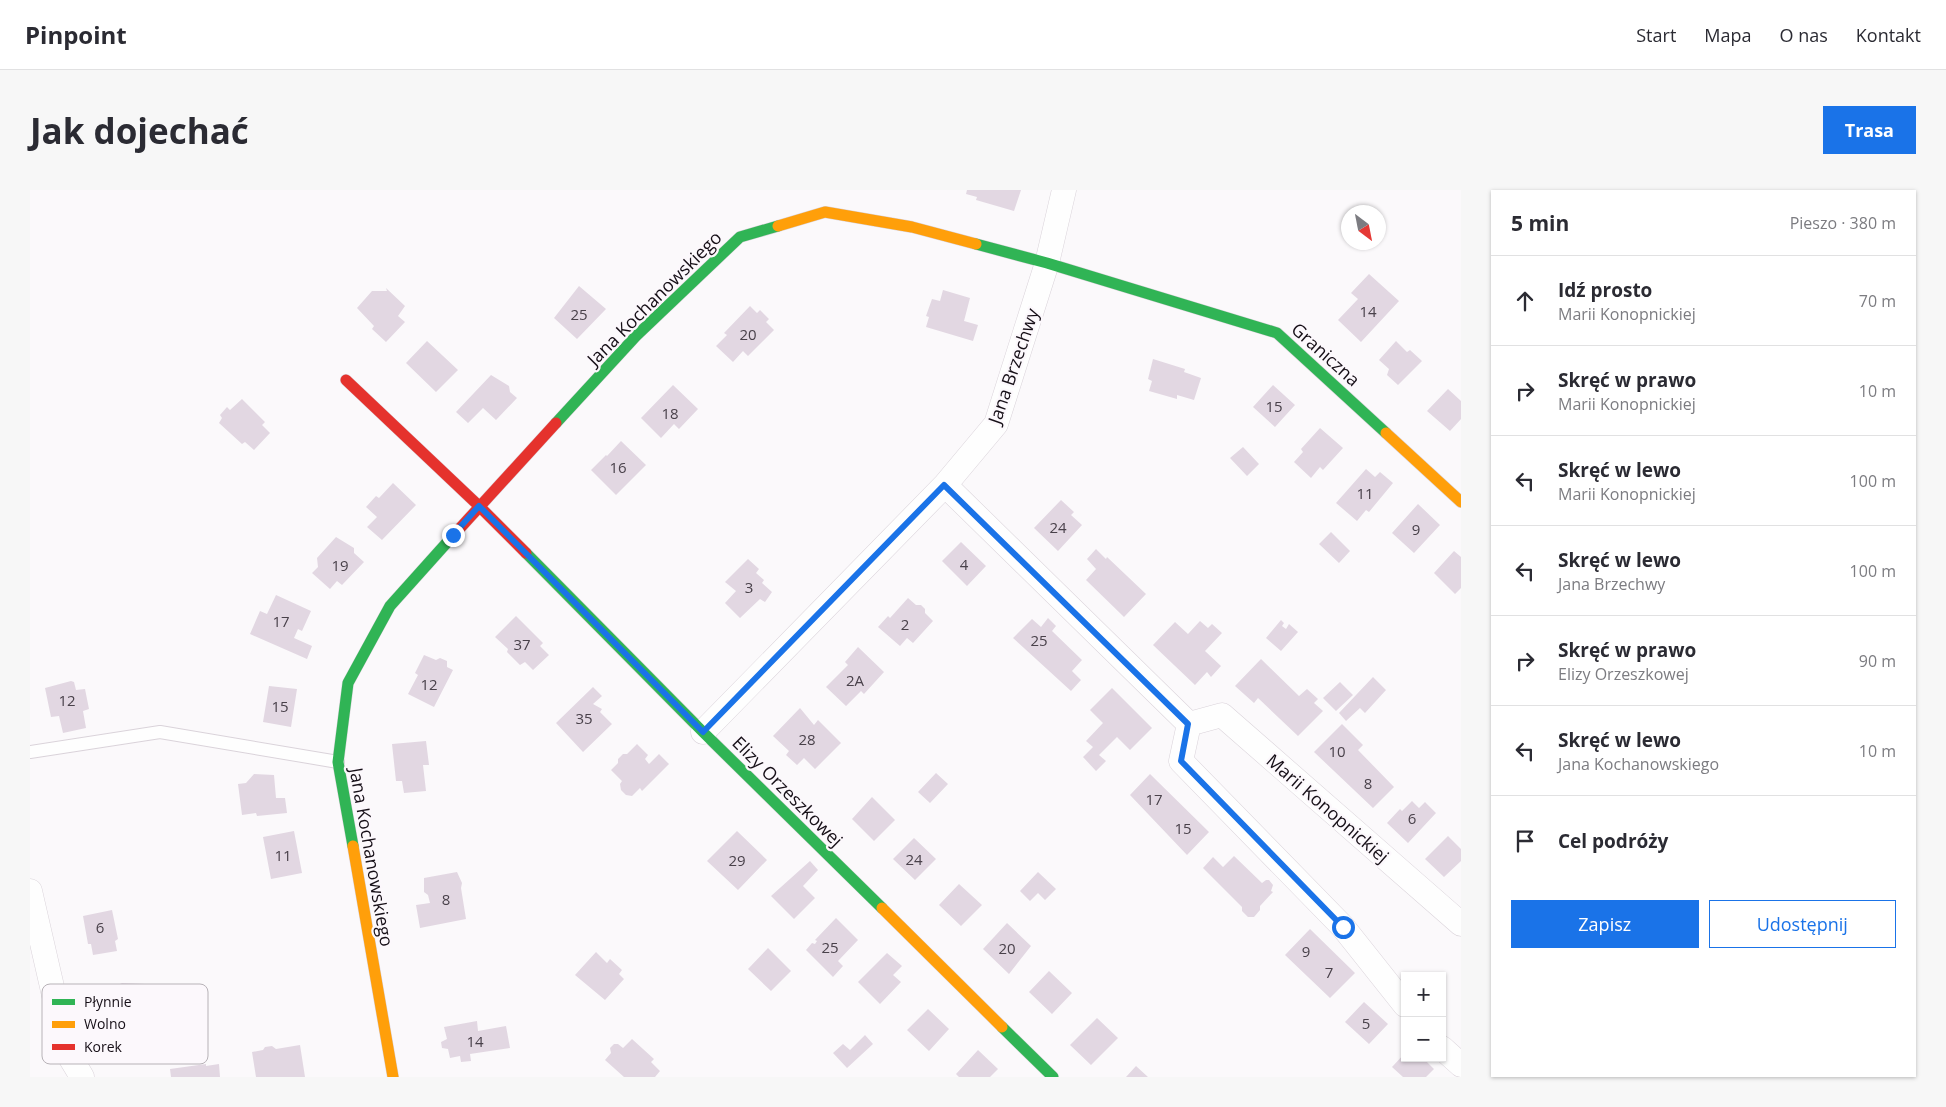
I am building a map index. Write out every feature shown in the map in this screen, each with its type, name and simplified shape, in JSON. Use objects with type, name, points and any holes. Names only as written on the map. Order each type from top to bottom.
[{"type":"street","name":"Jana Brzechwy","points":[[703,732],[944,485],[996,424],[1047,263],[1064,190]]},
{"type":"street","name":"Jana Kochanowskiego","points":[[393,1077],[338,762],[348,683],[390,606],[479,506],[636,336],[740,237],[825,212],[912,227],[1047,263]]},
{"type":"street","name":"Graniczna","points":[[1047,263],[1277,333],[1461,502]]},
{"type":"street","points":[[346,380],[479,506]]},
{"type":"street","points":[[944,485],[1188,724],[1181,761],[1343,927],[1401,1000]]},
{"type":"street","name":"Elizy Orzeszkowej","points":[[479,506],[703,732],[1053,1077]]},
{"type":"street","name":"Marii Konopnickiej","points":[[1188,724],[1222,715],[1461,924]]},
{"type":"street","points":[[30,891],[51,984]]},
{"type":"street","points":[[1446,1052],[1461,1065]]},
{"type":"street","points":[[74,1064],[82,1077]]},
{"type":"lane","points":[[30,752],[160,732],[338,762]]},
{"type":"building","points":[[967,190],[1021,190],[1014,211],[976,200],[977,197],[966,194]]},
{"type":"building","points":[[1369,274],[1399,301],[1361,342],[1338,320],[1358,299],[1351,293]]},
{"type":"building","points":[[579,286],[606,309],[577,339],[554,318]]},
{"type":"building","points":[[386,288],[405,306],[398,316],[405,322],[386,342],[372,329],[374,326],[357,308],[372,291],[387,291]]},
{"type":"building","points":[[943,290],[970,298],[964,321],[978,325],[973,341],[926,327],[929,317],[926,316],[932,299],[940,301]]},
{"type":"building","points":[[750,306],[757,313],[760,310],[769,319],[766,322],[774,330],[748,356],[743,351],[733,362],[716,346],[727,335],[724,333]]},
{"type":"building","points":[[427,341],[458,370],[436,392],[406,363]]},
{"type":"building","points":[[1396,341],[1407,352],[1410,350],[1422,361],[1398,385],[1387,375],[1389,369],[1379,360]]},
{"type":"building","points":[[1153,359],[1185,369],[1184,372],[1201,378],[1194,400],[1177,395],[1177,399],[1149,391],[1152,381],[1148,379]]},
{"type":"building","points":[[491,375],[509,386],[510,392],[517,398],[496,420],[483,408],[468,423],[456,412]]},
{"type":"building","points":[[673,385],[698,409],[679,429],[674,424],[661,438],[641,418]]},
{"type":"building","points":[[1273,385],[1295,405],[1275,427],[1253,407]]},
{"type":"building","points":[[1448,389],[1461,401],[1461,419],[1450,431],[1427,411]]},
{"type":"building","points":[[242,399],[265,422],[262,425],[270,433],[254,450],[245,442],[242,444],[219,423],[222,418],[220,415],[227,407],[230,410]]},
{"type":"building","points":[[1320,428],[1343,448],[1323,470],[1320,467],[1311,478],[1294,462],[1303,452],[1301,449]]},
{"type":"building","points":[[621,441],[646,465],[616,495],[591,470]]},
{"type":"building","points":[[1243,447],[1259,464],[1247,476],[1230,458]]},
{"type":"building","points":[[1366,469],[1375,477],[1380,472],[1393,483],[1369,512],[1366,510],[1357,521],[1336,503]]},
{"type":"building","points":[[393,483],[416,505],[382,540],[367,527],[377,517],[366,507],[376,496],[379,498]]},
{"type":"building","points":[[1061,500],[1074,512],[1071,515],[1082,525],[1058,551],[1034,528]]},
{"type":"building","points":[[1418,504],[1440,525],[1414,553],[1392,533]]},
{"type":"building","points":[[1331,532],[1350,551],[1339,563],[1319,544]]},
{"type":"building","points":[[336,537],[354,548],[354,553],[364,562],[342,585],[337,581],[330,589],[312,573],[318,567],[317,558]]},
{"type":"building","points":[[961,542],[986,566],[967,586],[942,561]]},
{"type":"building","points":[[1096,549],[1146,594],[1124,617],[1086,580],[1096,569],[1087,559]]},
{"type":"building","points":[[1454,551],[1461,557],[1461,588],[1455,594],[1434,573]]},
{"type":"building","points":[[748,559],[759,569],[756,573],[764,580],[762,583],[772,592],[765,602],[760,599],[740,618],[725,603],[736,591],[725,582]]},
{"type":"building","points":[[276,595],[311,611],[302,631],[298,629],[294,638],[312,646],[307,659],[250,634],[260,611],[267,614]]},
{"type":"building","points":[[908,598],[916,605],[921,605],[925,609],[925,613],[933,621],[913,643],[907,638],[900,646],[878,627],[888,616],[890,618]]},
{"type":"building","points":[[516,616],[543,643],[540,646],[549,655],[533,670],[525,662],[520,665],[507,652],[508,649],[495,637]]},
{"type":"building","points":[[1048,618],[1056,626],[1052,631],[1082,660],[1072,671],[1081,680],[1071,691],[1013,638],[1032,619],[1041,627]]},
{"type":"building","points":[[1281,620],[1284,623],[1282,626],[1286,629],[1289,624],[1298,632],[1281,651],[1266,638]]},
{"type":"building","points":[[1200,621],[1208,628],[1212,624],[1222,633],[1205,651],[1221,666],[1211,677],[1207,672],[1195,685],[1153,645],[1175,622],[1188,634]]},
{"type":"building","points":[[858,647],[884,672],[864,694],[861,691],[846,706],[826,687],[848,665],[845,662]]},
{"type":"building","points":[[424,655],[436,660],[440,658],[447,661],[447,667],[453,670],[434,707],[408,694],[418,675],[415,673]]},
{"type":"building","points":[[1261,659],[1299,696],[1307,689],[1318,699],[1314,703],[1323,711],[1298,736],[1258,698],[1254,703],[1235,686]]},
{"type":"building","points":[[1373,677],[1386,690],[1365,713],[1360,708],[1346,721],[1339,713]]},
{"type":"building","points":[[71,681],[74,682],[76,690],[85,689],[89,709],[83,711],[86,728],[63,733],[59,716],[51,717],[45,688]]},
{"type":"building","points":[[1340,682],[1353,695],[1336,711],[1323,698]]},
{"type":"building","points":[[269,686],[297,689],[291,727],[263,722]]},
{"type":"building","points":[[593,687],[602,696],[593,704],[602,709],[600,712],[612,724],[583,752],[556,723]]},
{"type":"building","points":[[1112,688],[1152,728],[1130,750],[1117,737],[1099,755],[1106,761],[1096,771],[1083,757],[1093,747],[1086,741],[1103,723],[1090,710]]},
{"type":"building","points":[[800,708],[814,725],[818,720],[841,743],[815,769],[804,758],[797,765],[786,755],[789,751],[773,736]]},
{"type":"building","points":[[1342,724],[1363,745],[1358,750],[1394,787],[1373,808],[1314,752]]},
{"type":"building","points":[[426,741],[429,765],[423,765],[426,791],[404,793],[402,781],[396,781],[392,744]]},
{"type":"building","points":[[637,744],[648,755],[645,759],[649,764],[659,754],[669,764],[642,791],[640,788],[632,796],[626,795],[621,790],[620,784],[622,781],[611,770],[623,754],[627,754]]},
{"type":"building","points":[[936,773],[948,784],[930,803],[918,792]]},
{"type":"building","points":[[254,774],[274,775],[276,798],[285,798],[287,813],[257,816],[256,813],[242,815],[238,784],[246,783]]},
{"type":"building","points":[[1150,774],[1209,832],[1187,855],[1130,795]]},
{"type":"building","points":[[872,797],[895,820],[874,841],[852,819]]},
{"type":"building","points":[[1412,801],[1419,808],[1425,802],[1436,813],[1408,843],[1387,823],[1400,809],[1402,811]]},
{"type":"building","points":[[294,831],[302,873],[271,879],[263,837]]},
{"type":"building","points":[[737,831],[767,860],[738,890],[707,861]]},
{"type":"building","points":[[1448,836],[1461,849],[1461,861],[1444,877],[1425,859]]},
{"type":"building","points":[[914,838],[936,859],[915,880],[893,859]]},
{"type":"building","points":[[1234,856],[1262,883],[1269,880],[1273,885],[1271,891],[1273,892],[1260,906],[1260,910],[1254,917],[1248,917],[1242,911],[1242,907],[1203,868],[1213,857],[1223,867]]},
{"type":"building","points":[[810,861],[818,870],[803,886],[815,898],[794,919],[771,896]]},
{"type":"building","points":[[457,872],[462,883],[461,888],[466,919],[420,928],[416,905],[430,903],[428,895],[424,892],[424,878]]},
{"type":"building","points":[[1038,872],[1056,889],[1045,900],[1038,893],[1030,901],[1020,891]]},
{"type":"building","points":[[959,884],[982,905],[961,926],[939,905]]},
{"type":"building","points":[[112,910],[118,939],[115,941],[117,951],[93,955],[91,944],[88,944],[83,916]]},
{"type":"building","points":[[836,918],[858,940],[838,961],[843,966],[833,977],[806,950],[812,943],[815,944],[817,941],[815,940]]},
{"type":"building","points":[[1007,923],[1031,946],[1009,974],[983,949]]},
{"type":"building","points":[[1310,929],[1355,973],[1330,998],[1285,955]]},
{"type":"building","points":[[768,948],[791,971],[771,991],[748,969]]},
{"type":"building","points":[[596,952],[607,963],[610,959],[622,970],[619,974],[624,979],[605,1000],[575,975]]},
{"type":"building","points":[[887,953],[902,966],[893,975],[901,982],[880,1004],[858,982]]},
{"type":"building","points":[[1049,971],[1072,993],[1052,1014],[1029,992]]},
{"type":"building","points":[[1364,1002],[1388,1024],[1369,1044],[1345,1022]]},
{"type":"building","points":[[928,1009],[949,1029],[929,1051],[907,1030]]},
{"type":"building","points":[[1097,1018],[1118,1038],[1091,1065],[1070,1045]]},
{"type":"building","points":[[477,1021],[478,1031],[506,1026],[510,1048],[470,1054],[471,1061],[461,1062],[460,1056],[450,1058],[448,1049],[442,1048],[441,1042],[447,1039],[444,1027]]},
{"type":"building","points":[[865,1035],[873,1044],[847,1068],[833,1053],[843,1044],[850,1050]]},
{"type":"building","points":[[632,1039],[654,1059],[651,1062],[660,1071],[655,1077],[624,1077],[605,1060],[611,1053],[610,1048],[614,1044],[618,1044],[623,1048]]},
{"type":"building","points":[[300,1045],[305,1077],[256,1077],[252,1052],[263,1050],[265,1047],[272,1046],[276,1049]]},
{"type":"building","points":[[978,1050],[998,1069],[990,1077],[959,1077],[956,1074]]},
{"type":"building","points":[[1401,1057],[1401,1062],[1427,1062],[1434,1069],[1426,1077],[1403,1077],[1392,1067]]},
{"type":"building","points":[[206,1064],[206,1066],[219,1064],[220,1077],[171,1077],[170,1069]]},
{"type":"building","points":[[1136,1066],[1148,1077],[1126,1077]]},
{"type":"traffic: fast","points":[[556,423],[636,336],[740,237],[778,226]]},
{"type":"traffic: fast","points":[[976,244],[1047,263],[1277,333],[1386,433]]},
{"type":"traffic: fast","points":[[353,846],[338,762],[348,683],[390,606],[451,538]]},
{"type":"traffic: fast","points":[[526,553],[703,732],[882,908]]},
{"type":"traffic: fast","points":[[1002,1027],[1053,1077]]},
{"type":"traffic: slow","points":[[778,226],[825,212],[912,227],[976,244]]},
{"type":"traffic: slow","points":[[1386,433],[1461,502]]},
{"type":"traffic: slow","points":[[353,846],[393,1077]]},
{"type":"traffic: slow","points":[[882,908],[1002,1027]]},
{"type":"traffic: jam","points":[[346,380],[526,553]]},
{"type":"traffic: jam","points":[[451,538],[556,423]]},
{"type":"route","points":[[453,535],[479,506],[703,732],[944,485],[1188,724],[1181,761],[1343,927]]}]
